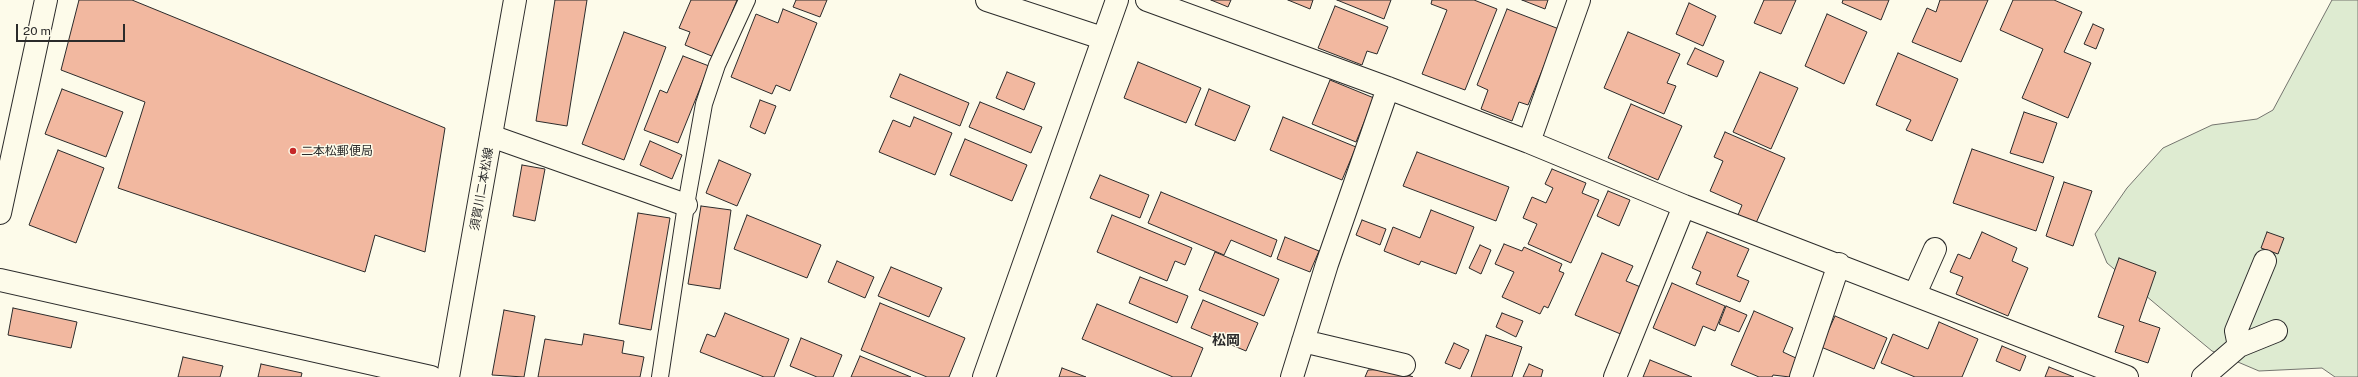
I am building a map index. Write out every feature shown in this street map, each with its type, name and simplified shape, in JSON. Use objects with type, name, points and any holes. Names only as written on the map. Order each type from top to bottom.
[{"type":"street","points":[[0,213],[46,0]]},
{"type":"street","name":"須賀川二本松線","points":[[448,377],[515,0]]},
{"type":"street","points":[[986,0],[1102,38]]},
{"type":"street","points":[[984,377],[1102,38],[1117,0]]},
{"type":"street","points":[[1147,0],[1388,88],[1529,142],[1684,206],[1839,264],[2127,377]]},
{"type":"street","points":[[1529,142],[1579,0]]},
{"type":"street","points":[[1292,377],[1327,264],[1388,88]]},
{"type":"street","points":[[491,136],[686,205]]},
{"type":"street","points":[[1615,377],[1684,206]]},
{"type":"street","points":[[1915,294],[1935,249]]},
{"type":"street","points":[[2239,346],[2236,331],[2265,261]]},
{"type":"street","points":[[1801,377],[1839,264]]},
{"type":"street","points":[[0,280],[431,377]]},
{"type":"street","points":[[2203,377],[2239,346],[2276,331]]},
{"type":"street","points":[[1303,341],[1404,365]]},
{"type":"lane","points":[[660,377],[686,205],[704,104],[718,65],[746,0]]},
{"type":"green space","points":[[2332,0],[2358,0],[2358,377],[2335,377],[2322,368],[2259,371],[2212,351],[2183,327],[2107,263],[2095,234],[2127,188],[2163,148],[2212,125],[2257,119],[2273,110]]},
{"type":"building","points":[[79,0],[132,0],[445,128],[425,252],[375,235],[365,272],[118,188],[145,102],[61,70]]},
{"type":"building","points":[[555,0],[587,0],[567,126],[536,121]]},
{"type":"building","points":[[691,0],[737,0],[714,57],[685,45],[690,32],[679,28]]},
{"type":"building","points":[[796,0],[827,0],[820,17],[793,7]]},
{"type":"building","points":[[1211,0],[1231,0],[1228,7]]},
{"type":"building","points":[[1288,0],[1313,0],[1310,9]]},
{"type":"building","points":[[1337,0],[1391,0],[1384,19]]},
{"type":"building","points":[[1432,0],[1474,0],[1497,9],[1465,90],[1422,74],[1447,10],[1431,4]]},
{"type":"building","points":[[1522,0],[1548,0],[1545,9]]},
{"type":"building","points":[[1764,0],[1796,0],[1781,34],[1754,23]]},
{"type":"building","points":[[1843,0],[1889,0],[1881,20],[1842,3]]},
{"type":"building","points":[[1940,0],[1988,0],[1961,62],[1912,42],[1927,8],[1936,12]]},
{"type":"building","points":[[2013,0],[2054,0],[2082,12],[2064,52],[2091,63],[2068,118],[2022,98],[2043,49],[2000,30]]},
{"type":"building","points":[[1689,3],[1716,16],[1703,46],[1676,34]]},
{"type":"building","points":[[1335,6],[1388,27],[1377,54],[1367,51],[1362,65],[1318,48]]},
{"type":"building","points":[[783,9],[817,23],[790,91],[776,85],[772,94],[731,77],[756,14],[778,23]]},
{"type":"building","points":[[1507,9],[1559,29],[1528,105],[1519,102],[1512,121],[1481,109],[1488,90],[1477,85]]},
{"type":"building","points":[[1827,14],[1867,32],[1844,84],[1805,66]]},
{"type":"building","points":[[2093,24],[2104,29],[2096,49],[2084,44]]},
{"type":"building","points":[[624,32],[666,47],[624,160],[582,144]]},
{"type":"building","points":[[1628,32],[1680,54],[1667,83],[1676,86],[1664,114],[1604,88]]},
{"type":"building","points":[[1695,48],[1724,61],[1717,77],[1687,64]]},
{"type":"building","points":[[1898,53],[1958,79],[1932,141],[1906,130],[1911,120],[1876,105]]},
{"type":"building","points":[[683,56],[709,66],[678,143],[644,130],[660,90],[667,93]]},
{"type":"building","points":[[1138,62],[1201,88],[1186,123],[1124,98]]},
{"type":"building","points":[[1007,72],[1035,83],[1024,110],[996,98]]},
{"type":"building","points":[[1760,72],[1798,88],[1771,149],[1733,132]]},
{"type":"building","points":[[900,74],[969,103],[960,126],[890,97]]},
{"type":"building","points":[[1330,80],[1374,98],[1356,142],[1312,124]]},
{"type":"building","points":[[62,89],[123,112],[106,157],[45,134]]},
{"type":"building","points":[[1209,89],[1250,106],[1235,141],[1195,125]]},
{"type":"building","points":[[760,100],[776,106],[765,134],[750,127]]},
{"type":"building","points":[[980,102],[1042,127],[1031,153],[969,127]]},
{"type":"building","points":[[1631,104],[1682,126],[1658,180],[1608,158]]},
{"type":"building","points":[[2024,112],[2057,123],[2043,163],[2010,153]]},
{"type":"building","points":[[914,117],[952,133],[935,175],[879,152],[893,120],[910,127]]},
{"type":"building","points":[[1283,117],[1356,147],[1342,180],[1270,150]]},
{"type":"building","points":[[1725,132],[1785,158],[1756,223],[1738,215],[1742,205],[1710,191],[1723,161],[1714,157]]},
{"type":"building","points":[[965,139],[1027,165],[1012,201],[950,175]]},
{"type":"building","points":[[650,141],[682,155],[672,179],[640,165]]},
{"type":"building","points":[[1972,149],[2054,177],[2036,231],[1953,203]]},
{"type":"building","points":[[58,150],[104,168],[76,243],[29,225]]},
{"type":"building","points":[[1417,152],[1509,187],[1496,221],[1403,186]]},
{"type":"building","points":[[719,160],[751,174],[737,206],[706,193]]},
{"type":"building","points":[[522,165],[545,169],[535,221],[513,216]]},
{"type":"building","points":[[1552,169],[1586,183],[1582,193],[1599,200],[1571,263],[1528,244],[1537,224],[1523,218],[1532,197],[1546,203],[1553,188],[1545,184]]},
{"type":"building","points":[[1100,175],[1149,195],[1140,218],[1090,198]]},
{"type":"building","points":[[2064,182],[2092,191],[2073,246],[2046,236]]},
{"type":"building","points":[[1608,191],[1630,200],[1619,226],[1597,216]]},
{"type":"building","points":[[1161,192],[1277,240],[1271,257],[1231,240],[1224,255],[1148,223]]},
{"type":"building","points":[[701,206],[731,210],[720,289],[688,284]]},
{"type":"building","points":[[1431,210],[1474,227],[1456,274],[1421,261],[1419,265],[1384,251],[1393,227],[1420,238]]},
{"type":"building","points":[[638,213],[670,218],[651,330],[619,324]]},
{"type":"building","points":[[747,215],[821,245],[807,278],[734,249]]},
{"type":"building","points":[[1112,215],[1192,248],[1185,265],[1175,261],[1167,281],[1097,252]]},
{"type":"building","points":[[1362,220],[1386,229],[1380,245],[1356,235]]},
{"type":"building","points":[[1707,232],[1749,249],[1737,276],[1749,281],[1740,302],[1696,284],[1701,272],[1692,268]]},
{"type":"building","points":[[1982,232],[2017,248],[2012,261],[2028,268],[2008,316],[1956,294],[1963,277],[1950,272],[1958,254],[1970,259]]},
{"type":"building","points":[[2267,232],[2284,238],[2278,254],[2261,248]]},
{"type":"building","points":[[1285,237],[1319,251],[1310,272],[1277,259]]},
{"type":"building","points":[[1504,244],[1522,251],[1524,247],[1562,264],[1559,271],[1564,273],[1548,308],[1544,306],[1540,314],[1502,297],[1514,272],[1495,264]]},
{"type":"building","points":[[1480,245],[1491,250],[1481,274],[1469,268]]},
{"type":"building","points":[[1215,252],[1279,279],[1264,316],[1199,290]]},
{"type":"building","points":[[1602,253],[1633,266],[1626,281],[1643,288],[1623,335],[1575,315]]},
{"type":"building","points":[[2119,258],[2156,272],[2139,321],[2160,328],[2148,363],[2115,352],[2124,326],[2098,317]]},
{"type":"building","points":[[837,261],[874,277],[865,298],[828,282]]},
{"type":"building","points":[[891,267],[942,288],[929,317],[878,296]]},
{"type":"building","points":[[1140,277],[1188,296],[1177,323],[1129,303]]},
{"type":"building","points":[[1672,283],[1725,306],[1715,331],[1703,326],[1695,346],[1653,328]]},
{"type":"building","points":[[1203,300],[1258,323],[1246,351],[1191,328]]},
{"type":"building","points":[[880,303],[965,338],[949,377],[927,377],[861,350]]},
{"type":"building","points":[[1097,304],[1203,348],[1191,377],[1173,377],[1082,339]]},
{"type":"building","points":[[1726,306],[1747,315],[1739,332],[1719,324]]},
{"type":"building","points":[[13,308],[77,322],[71,348],[8,335]]},
{"type":"building","points":[[504,310],[535,316],[524,377],[492,375]]},
{"type":"building","points":[[1754,311],[1793,328],[1783,352],[1798,359],[1790,377],[1773,375],[1772,377],[1759,377],[1731,365]]},
{"type":"building","points":[[725,313],[789,339],[774,377],[764,377],[700,352],[707,334],[715,337]]},
{"type":"building","points":[[1502,313],[1523,321],[1516,337],[1496,327]]},
{"type":"building","points":[[1835,316],[1887,338],[1874,369],[1821,347]]},
{"type":"building","points":[[1939,322],[1978,339],[1962,377],[1915,377],[1881,363],[1893,334],[1928,349]]},
{"type":"building","points":[[584,334],[624,341],[622,353],[644,357],[640,377],[538,377],[545,339],[582,345]]},
{"type":"building","points":[[1486,335],[1522,347],[1512,377],[1471,377]]},
{"type":"building","points":[[801,338],[842,355],[833,377],[817,377],[790,366]]},
{"type":"building","points":[[1454,343],[1469,350],[1460,369],[1445,363]]},
{"type":"building","points":[[2002,346],[2026,356],[2020,371],[1996,361]]},
{"type":"building","points":[[860,356],[911,377],[851,377]]},
{"type":"building","points":[[183,357],[223,366],[220,377],[178,377]]},
{"type":"building","points":[[1650,360],[1692,377],[1643,377]]},
{"type":"building","points":[[261,364],[302,373],[301,377],[258,377]]},
{"type":"building","points":[[1529,364],[1543,370],[1541,377],[1523,377]]},
{"type":"building","points":[[2049,367],[2074,377],[2045,377]]},
{"type":"building","points":[[1062,368],[1086,377],[1059,377]]},
{"type":"building","points":[[1394,369],[1413,377],[1365,377],[1368,370]]},
{"type":"place","name":"二本松郵便局","points":[[293,151]]},
{"type":"district","name":"松岡","points":[[1226,341]]}]
